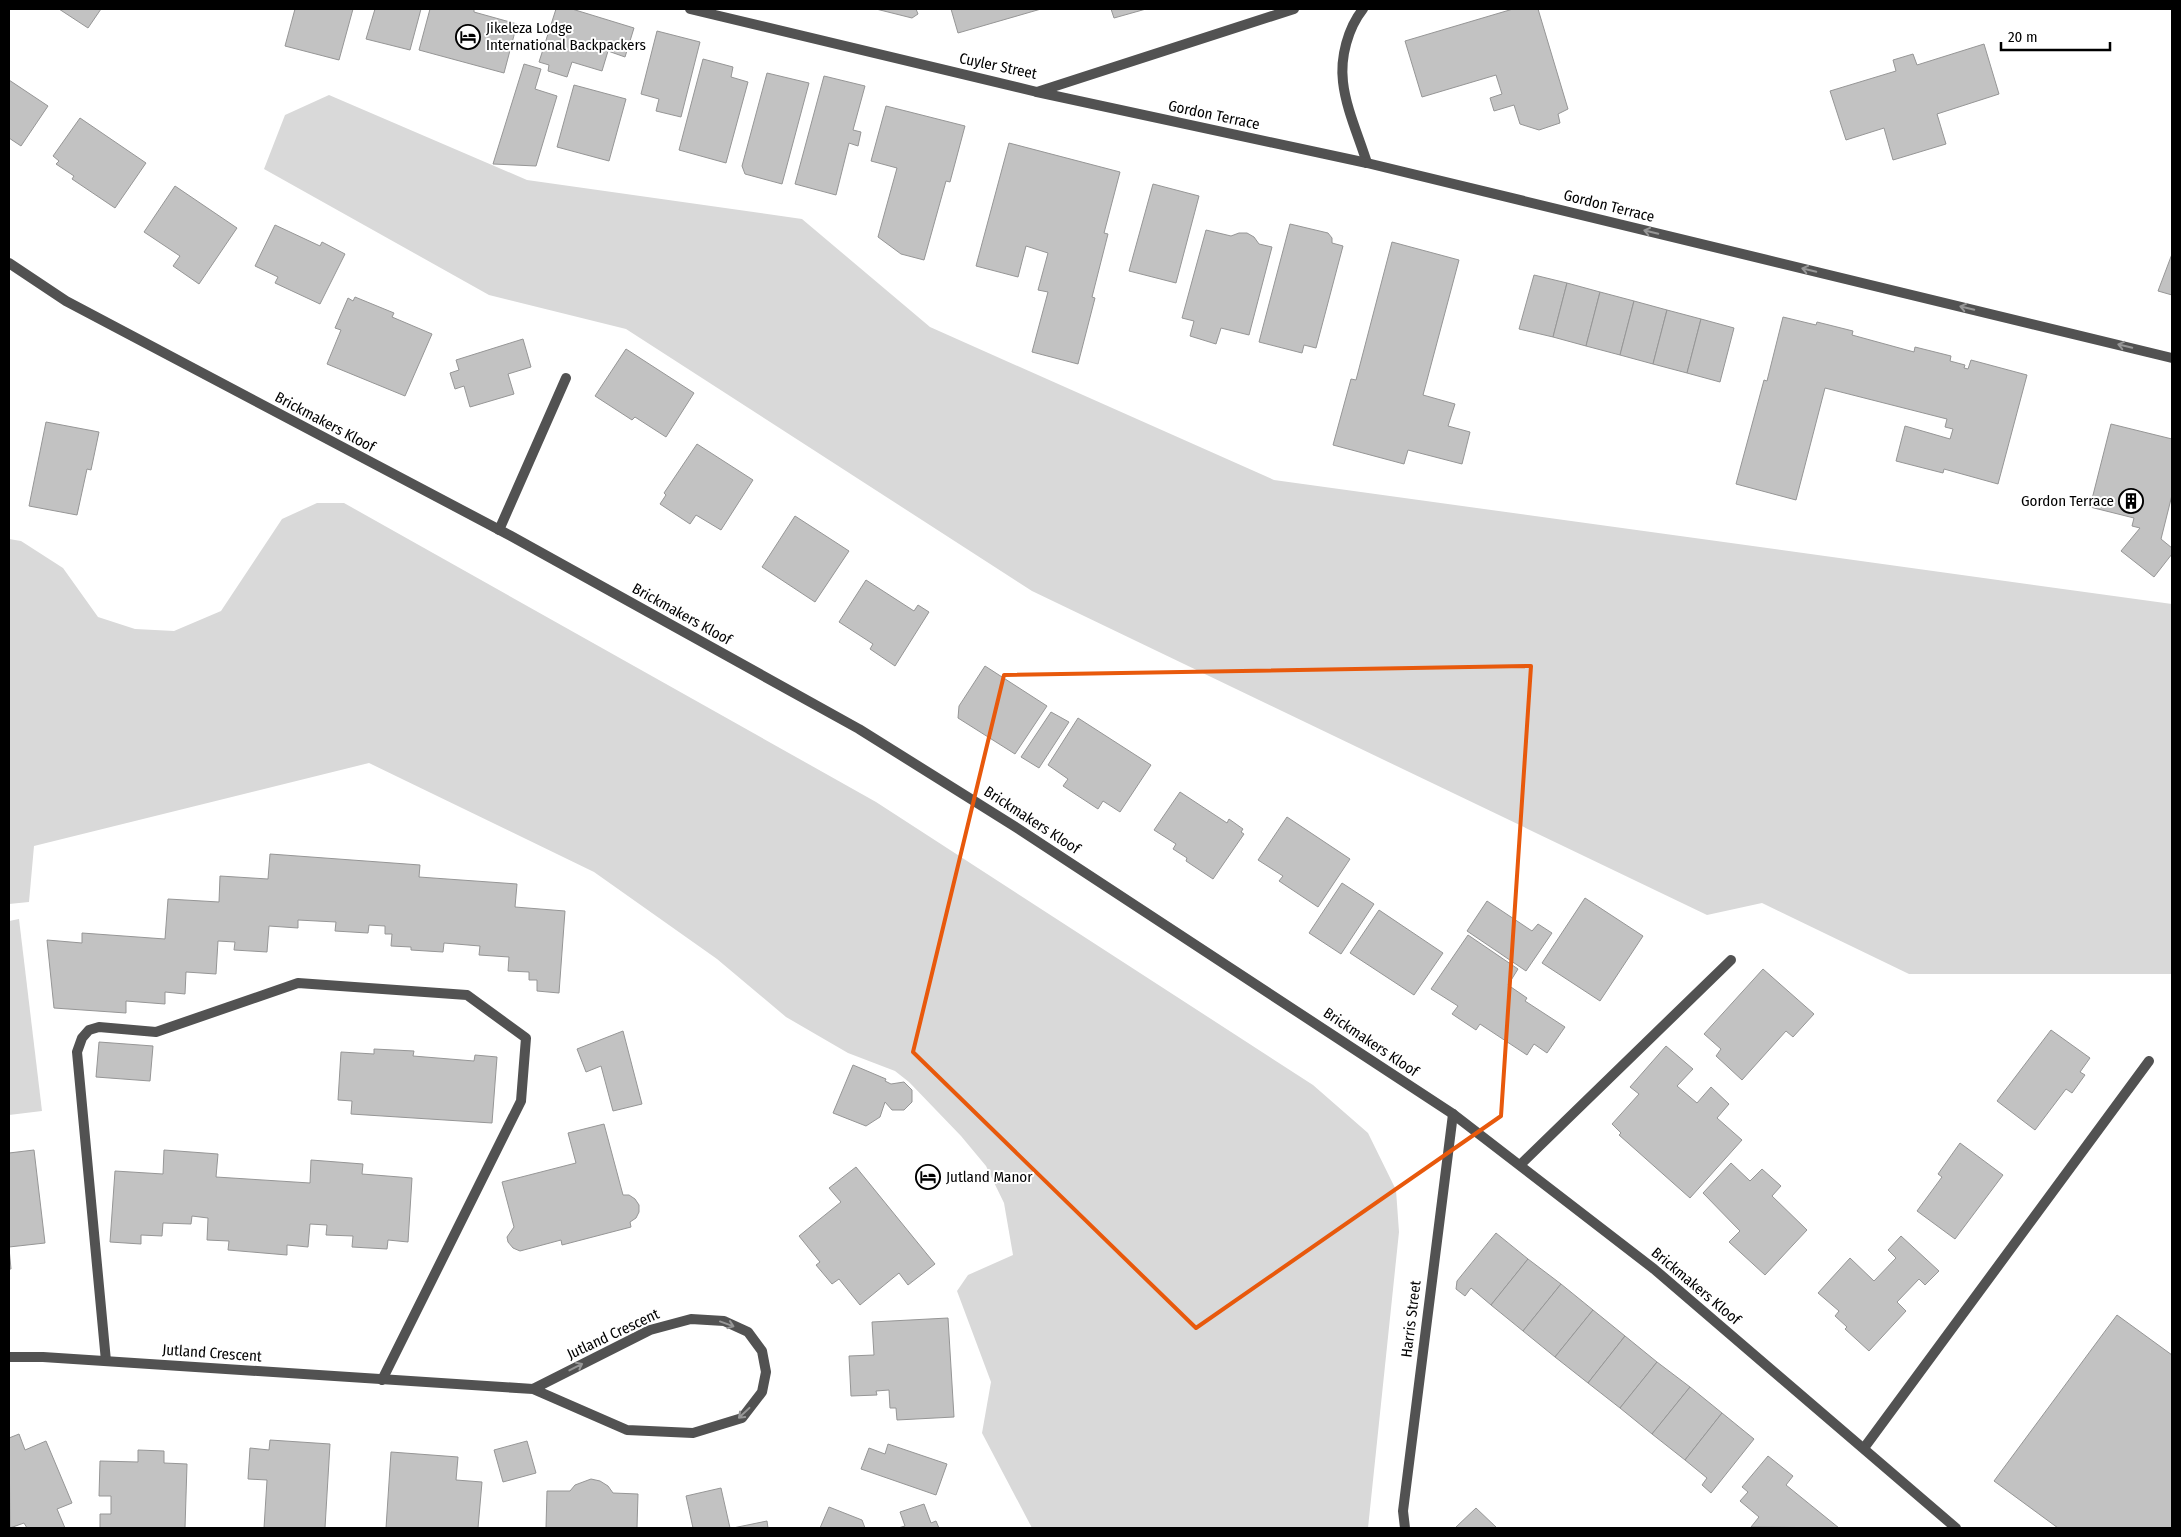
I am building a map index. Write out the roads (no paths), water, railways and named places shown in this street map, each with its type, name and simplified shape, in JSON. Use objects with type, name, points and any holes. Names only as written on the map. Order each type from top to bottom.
[{"type":"street","name":"Cuyler Street","points":[[690,9],[1037,92],[1294,9]]},
{"type":"street","points":[[1363,9],[1355,19],[1344,52],[1343,82],[1368,163]]},
{"type":"street","name":"Gordon Terrace","points":[[1037,92],[1368,163],[2172,358]]},
{"type":"street","name":"Brickmakers Kloof","points":[[9,263],[66,301],[499,530],[859,729],[1047,847],[1452,1114],[1520,1164],[1654,1269],[1956,1528]]},
{"type":"street","points":[[499,530],[566,378]]},
{"type":"street","points":[[1520,1164],[1731,960]]},
{"type":"street","points":[[106,1362],[77,1052],[82,1038],[89,1030],[99,1027],[156,1032],[298,983],[467,995],[526,1038],[521,1101],[382,1380]]},
{"type":"street","points":[[1864,1448],[2149,1061]]},
{"type":"street","name":"Harris Street","points":[[1404,1528],[1403,1511],[1452,1114]]},
{"type":"street","name":"Jutland Crescent","points":[[9,1358],[43,1357],[533,1389],[627,1430],[693,1433],[742,1418],[762,1392],[766,1372],[762,1351],[748,1332],[724,1321],[691,1318],[650,1330],[533,1389]]},
{"type":"place","name":"Jikeleza Lodge International Backpackers","points":[[468,37]]},
{"type":"place","name":"Gordon Terrace","points":[[2131,501]]},
{"type":"place","name":"Jutland Manor","points":[[928,1177]]}]
